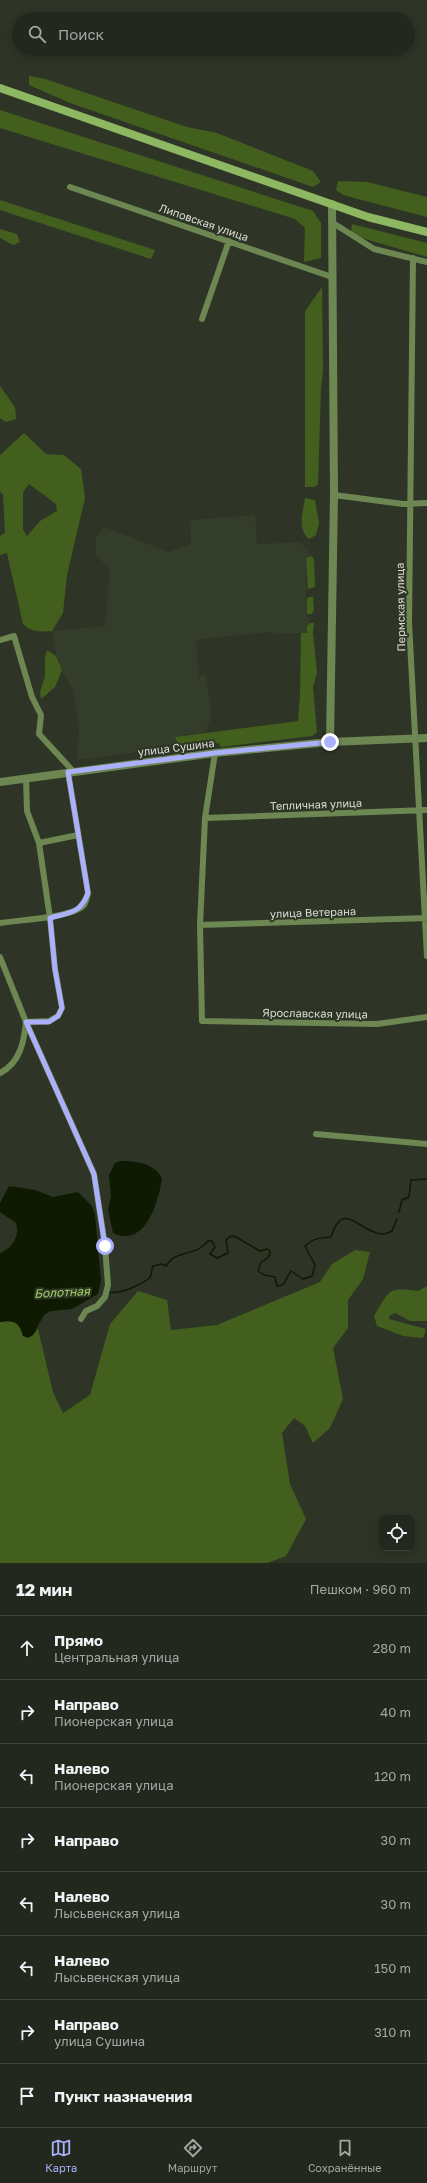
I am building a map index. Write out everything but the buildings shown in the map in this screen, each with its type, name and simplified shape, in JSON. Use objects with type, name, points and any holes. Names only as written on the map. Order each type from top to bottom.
[{"type":"main road","points":[[0,88],[368,217],[427,232]]},
{"type":"street","name":"Липовская улица","points":[[70,187],[332,277]]},
{"type":"street","points":[[330,742],[334,495],[332,204]]},
{"type":"street","points":[[333,223],[374,249],[427,262]]},
{"type":"street","points":[[202,319],[229,241]]},
{"type":"street","name":"Пермская улица","points":[[414,258],[409,622],[427,956]]},
{"type":"street","points":[[334,495],[410,504],[427,503]]},
{"type":"street","points":[[0,640],[14,636],[32,697],[41,715],[39,734],[71,771],[78,835],[88,893],[84,905],[76,910],[50,918],[27,918],[0,923]]},
{"type":"street","name":"улица Сушина","points":[[0,782],[71,771],[215,753],[330,742],[427,738]]},
{"type":"street","points":[[200,926],[205,818],[215,753]]},
{"type":"street","points":[[26,778],[28,811],[39,843],[50,918],[55,969],[62,1008],[58,1016],[49,1022],[26,1022]]},
{"type":"street","name":"Тепличная улица","points":[[205,818],[427,810]]},
{"type":"street","points":[[39,843],[78,835]]},
{"type":"street","name":"улица Ветерана","points":[[200,926],[426,918]]},
{"type":"street","name":"Ярославская улица","points":[[200,926],[202,1022],[377,1024],[427,1017]]},
{"type":"street","points":[[0,957],[26,1022],[94,1174],[103,1226],[108,1285],[105,1297],[97,1306],[86,1311],[81,1319]]},
{"type":"street","points":[[0,1073],[13,1064],[20,1052],[26,1022]]},
{"type":"street","points":[[316,1134],[427,1144]]},
{"type":"shaded area","points":[[255,515],[257,544],[300,542],[312,556],[306,558],[307,614],[310,623],[307,626],[307,633],[275,634],[272,632],[201,639],[196,642],[199,676],[206,675],[212,716],[205,732],[176,737],[180,747],[77,760],[79,728],[73,690],[58,664],[52,631],[105,626],[110,569],[96,556],[96,538],[104,527],[169,552],[191,544],[190,520]]},
{"type":"green space","points":[[29,76],[45,79],[187,127],[217,133],[313,171],[321,182],[313,187],[70,103],[29,85]]},
{"type":"green space","points":[[0,110],[313,211],[321,223],[321,258],[304,262],[305,228],[295,219],[0,128]]},
{"type":"green space","points":[[338,181],[367,182],[427,197],[427,217],[343,195],[336,190]]},
{"type":"green space","points":[[0,200],[155,250],[151,259],[0,210]]},
{"type":"green space","points":[[352,224],[427,243],[427,257],[355,236],[351,232]]},
{"type":"green space","points":[[0,229],[17,234],[20,242],[13,245],[0,238]]},
{"type":"green space","points":[[322,287],[323,370],[318,484],[314,487],[305,487],[305,311]]},
{"type":"green space","points":[[0,386],[15,407],[16,419],[6,422],[0,418]]},
{"type":"green space","points":[[24,433],[46,454],[64,455],[81,469],[85,498],[67,575],[63,613],[52,631],[36,631],[29,629],[23,624],[7,553],[0,555],[0,536],[5,533],[3,495],[0,491],[0,455]],"holes":[[[29,484],[56,504],[57,511],[40,521],[27,536],[23,529],[23,492]]]},
{"type":"green space","points":[[305,498],[315,500],[319,523],[316,535],[309,539],[305,535],[302,525],[302,514]]},
{"type":"green space","points":[[312,556],[314,560],[315,587],[308,589],[306,558]]},
{"type":"green space","points":[[309,597],[313,597],[314,610],[312,614],[307,614],[307,599]]},
{"type":"green space","points":[[310,623],[314,623],[313,633],[317,673],[313,687],[317,732],[312,736],[221,747],[218,743],[211,745],[207,749],[187,750],[180,747],[175,737],[298,721],[301,633],[307,633],[307,626]]},
{"type":"green space","points":[[47,650],[56,656],[62,670],[55,687],[41,699],[40,693],[45,675],[45,659]]},
{"type":"green space","points":[[355,1250],[370,1252],[363,1279],[348,1300],[348,1328],[333,1348],[343,1399],[330,1428],[313,1443],[305,1426],[294,1418],[282,1433],[290,1484],[306,1519],[286,1556],[267,1563],[0,1563],[0,1322],[9,1321],[16,1323],[23,1336],[33,1335],[38,1329],[53,1392],[63,1413],[90,1395],[110,1324],[138,1291],[167,1300],[171,1330],[217,1325],[320,1282],[332,1264]]},
{"type":"green space","points":[[427,1286],[427,1321],[410,1321],[395,1313],[389,1316],[389,1319],[426,1329],[423,1338],[403,1336],[377,1326],[374,1316],[390,1292],[395,1290],[418,1291]]},
{"type":"water","points":[[120,1161],[138,1162],[149,1166],[159,1173],[162,1178],[158,1199],[148,1220],[142,1229],[134,1234],[124,1236],[113,1233],[108,1209],[111,1196],[109,1175],[115,1163]]},
{"type":"water","points":[[9,1186],[35,1190],[53,1197],[78,1192],[92,1206],[95,1215],[101,1280],[98,1294],[72,1309],[51,1311],[44,1315],[33,1335],[28,1338],[23,1336],[16,1323],[9,1321],[0,1322],[0,1253],[11,1245],[17,1233],[16,1223],[0,1212],[0,1203]]},
{"type":"waterway","name":"Болотная","points":[[399,1212],[402,1200],[409,1197],[411,1180],[427,1179]]},
{"type":"waterway","name":"Болотная","points":[[107,1292],[112,1293],[124,1291],[141,1284],[150,1278],[153,1266],[161,1264],[166,1266],[175,1257],[198,1249],[208,1241],[212,1241],[215,1247],[210,1254],[217,1258],[228,1253],[226,1240],[229,1237],[234,1236],[260,1251],[267,1249],[270,1251],[267,1258],[261,1262],[258,1271],[264,1275],[275,1277],[277,1286],[283,1285],[291,1271],[303,1279],[312,1276],[315,1265],[305,1246],[314,1240],[331,1237],[336,1225],[341,1220],[347,1218],[367,1229],[383,1234],[392,1231],[397,1219]]},
{"type":"route","points":[[105,1246],[94,1174],[83,1146],[26,1022],[49,1022],[58,1016],[62,1008],[55,969],[50,918],[76,910],[84,905],[88,893],[86,871],[78,835],[68,772],[215,753],[330,742]]}]
